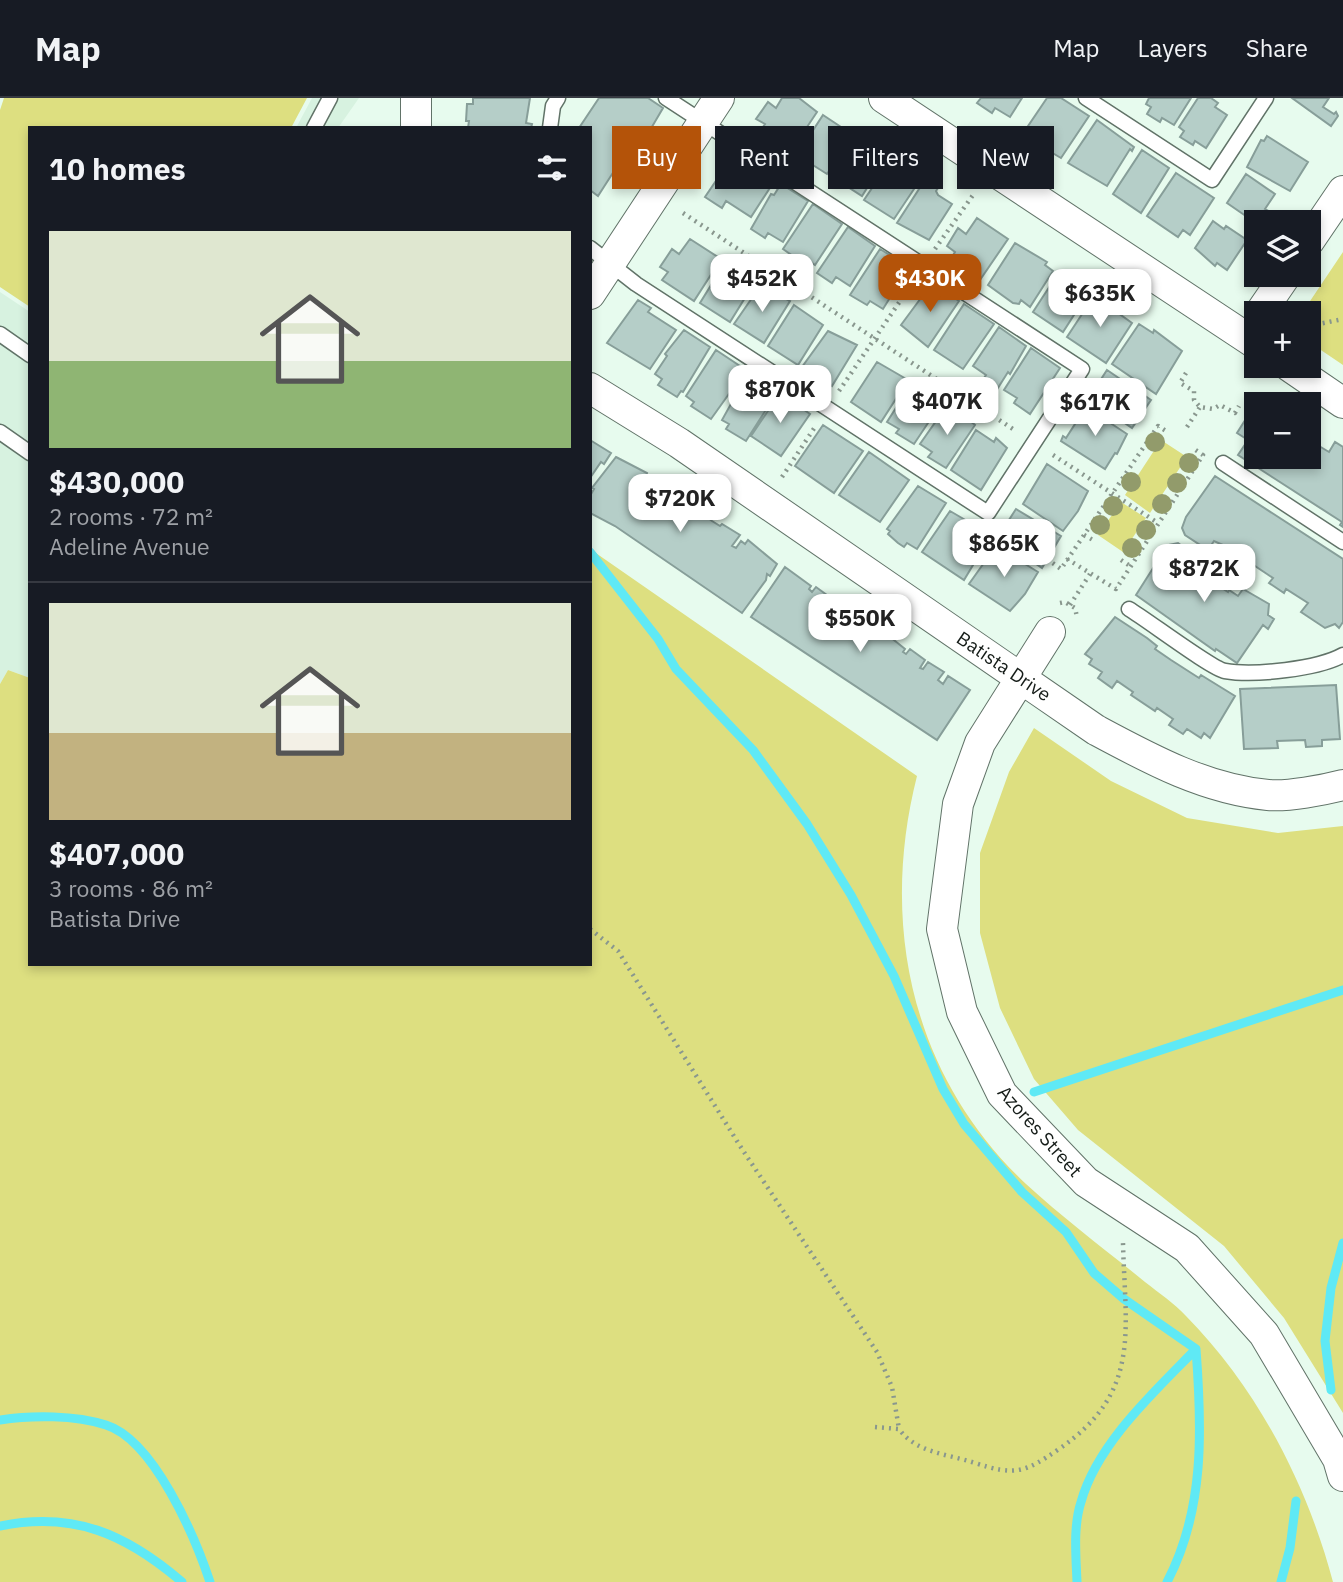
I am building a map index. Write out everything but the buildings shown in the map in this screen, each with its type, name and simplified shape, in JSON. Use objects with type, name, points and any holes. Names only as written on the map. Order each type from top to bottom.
[{"type":"street","points":[[416,98],[416,126]]},
{"type":"street","points":[[592,286],[600,255],[703,123],[719,98]]},
{"type":"street","points":[[884,98],[1244,321]]},
{"type":"street","points":[[1321,223],[1343,191]]},
{"type":"street","points":[[1307,378],[1343,403]]},
{"type":"street","name":"Batista Drive","points":[[592,389],[679,443],[1096,730],[1199,781],[1270,795],[1343,785]]},
{"type":"street","name":"Azores Street","points":[[1050,632],[980,743],[958,804],[942,929],[962,1012],[1002,1094],[1086,1182],[1186,1248],[1264,1334],[1338,1459],[1343,1476]]},
{"type":"lane","points":[[315,126],[330,98]]},
{"type":"lane","points":[[550,126],[553,106],[558,98]]},
{"type":"lane","points":[[600,255],[636,284],[988,513],[1082,369],[666,98]]},
{"type":"lane","points":[[1086,98],[1212,180],[1266,98]]},
{"type":"lane","points":[[0,334],[28,354]]},
{"type":"lane","points":[[0,432],[28,452]]},
{"type":"lane","points":[[1223,463],[1343,541]]},
{"type":"lane","points":[[1129,609],[1223,671],[1289,670],[1332,661],[1343,655]]},
{"type":"path","points":[[782,477],[973,195]]},
{"type":"path","points":[[683,213],[1158,523]]},
{"type":"path","points":[[1321,324],[1343,319]]},
{"type":"path","points":[[1186,373],[1181,383],[1194,391],[1194,400],[1200,407],[1213,410],[1220,405],[1235,413],[1239,406]]},
{"type":"path","points":[[1186,428],[1200,407]]},
{"type":"path","points":[[1047,559],[1061,569],[1158,426],[1166,431]]},
{"type":"path","points":[[1067,559],[1116,589],[1203,455],[1194,449]]},
{"type":"path","points":[[1084,535],[1093,540]]},
{"type":"path","points":[[1121,560],[1130,566]]},
{"type":"path","points":[[1070,605],[1090,573]]},
{"type":"path","points":[[592,931],[618,951],[742,1149],[877,1352],[892,1387],[899,1429],[907,1440],[927,1450],[1005,1472],[1035,1465],[1083,1432],[1115,1390],[1125,1349],[1123,1243]]},
{"type":"path","points":[[875,1427],[899,1429]]},
{"type":"shaded area","points":[[312,98],[359,98],[339,126],[297,126]]},
{"type":"shaded area","points":[[0,292],[28,311],[28,677],[8,670],[0,684]]},
{"type":"green space","points":[[4,98],[307,98],[292,126],[28,126],[28,306],[0,287],[0,110]]},
{"type":"green space","points":[[1343,252],[1343,365],[1321,350],[1321,301],[1310,301]]},
{"type":"green space","points":[[1161,440],[1187,457],[1150,513],[1125,495]]},
{"type":"green space","points":[[1121,502],[1146,518],[1123,552],[1098,535]]},
{"type":"green space","points":[[592,550],[917,776],[906,832],[902,888],[905,942],[914,996],[931,1047],[956,1096],[987,1142],[1026,1184],[1176,1307],[1212,1344],[1257,1406],[1294,1474],[1322,1545],[1333,1582],[0,1582],[0,684],[8,670],[28,677],[28,966],[592,966]]},
{"type":"green space","points":[[1034,728],[1111,781],[1187,818],[1278,833],[1343,826],[1343,1413],[1284,1318],[1224,1246],[1078,1130],[1034,1079],[1000,1008],[980,933],[980,853],[1009,772]]},
{"type":"waterway","points":[[592,555],[658,639],[676,669],[753,750],[807,824],[851,895],[894,976],[943,1089],[964,1124],[1022,1192],[1066,1232],[1094,1273],[1124,1299],[1196,1349]]},
{"type":"waterway","points":[[1034,1092],[1343,990]]},
{"type":"waterway","points":[[1331,1390],[1325,1341],[1331,1288],[1343,1243]]},
{"type":"waterway","points":[[1077,1582],[1077,1521],[1089,1481],[1113,1439],[1196,1349]]},
{"type":"waterway","points":[[1167,1582],[1188,1526],[1198,1468],[1196,1349]]},
{"type":"waterway","points":[[0,1420],[26,1417],[67,1418],[106,1425],[124,1434],[156,1469],[170,1492],[210,1582]]},
{"type":"waterway","points":[[1281,1582],[1290,1548],[1296,1501]]},
{"type":"waterway","points":[[0,1526],[52,1522],[98,1530],[140,1551],[182,1582]]}]
